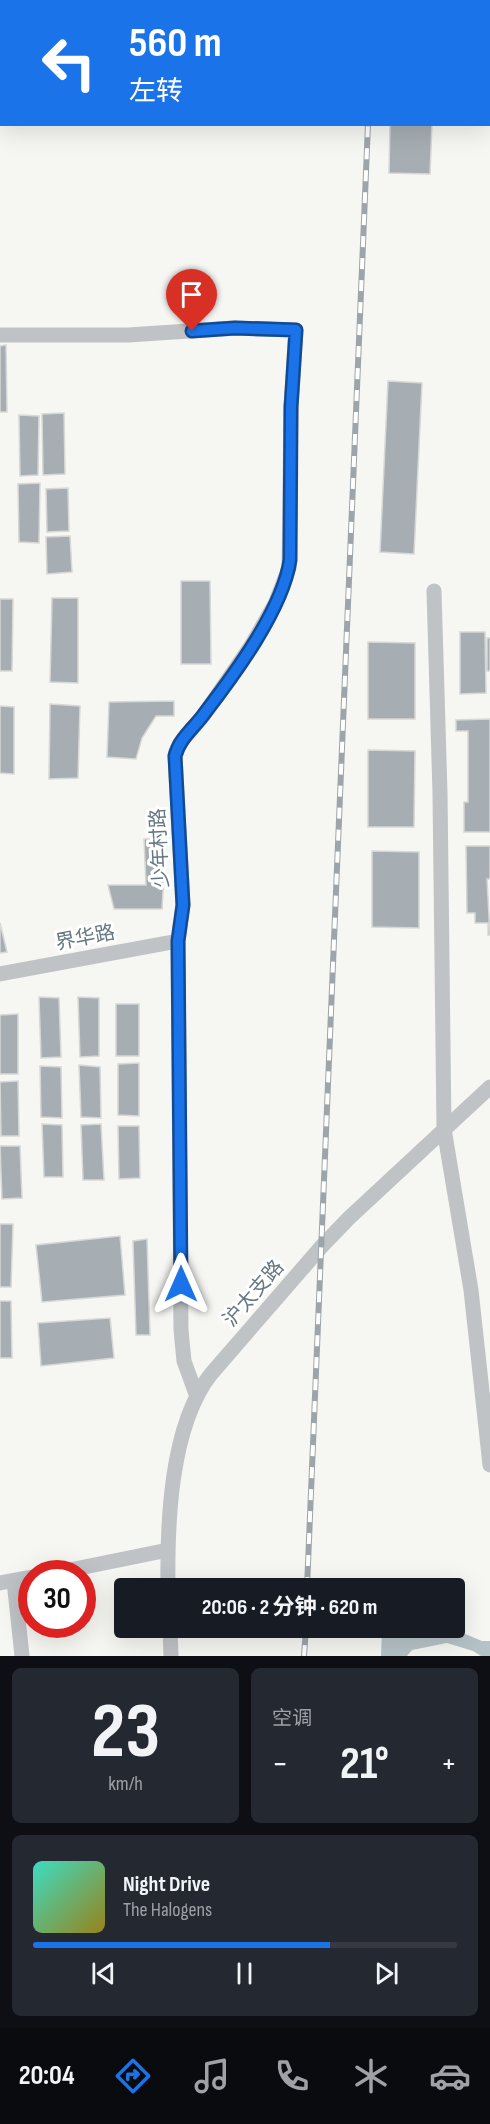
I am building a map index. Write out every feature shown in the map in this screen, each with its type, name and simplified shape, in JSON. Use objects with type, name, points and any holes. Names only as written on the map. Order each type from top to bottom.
[{"type":"street","name":"少年村路","points":[[0,335],[128,335],[235,328],[296,330],[291,407],[290,560],[286,578],[275,604],[251,646],[203,716],[180,743],[175,756],[183,905],[178,941],[181,1330],[184,1361],[196,1394]]},
{"type":"street","points":[[434,591],[440,793],[444,1129],[471,1290],[490,1465]]},
{"type":"street","name":"界华路","points":[[0,974],[178,941]]},
{"type":"street","name":"沪太支路","points":[[168,1578],[171,1505],[182,1436],[196,1394],[322,1246],[490,1087]]},
{"type":"street","points":[[96,1565],[168,1550]]},
{"type":"street","points":[[7,1582],[22,1656]]},
{"type":"street","points":[[170,1638],[171,1656]]},
{"type":"shaded area","points":[[465,1634],[482,1641],[490,1641],[490,1656],[481,1656],[473,1651],[447,1643],[412,1650],[407,1656],[381,1656],[382,1638],[465,1638]]},
{"type":"building","points":[[390,126],[432,126],[430,174],[389,173]]},
{"type":"building","points":[[6,345],[7,412],[0,412],[0,346]]},
{"type":"building","points":[[388,381],[422,383],[414,554],[380,552]]},
{"type":"building","points":[[64,413],[65,474],[43,475],[42,414]]},
{"type":"building","points":[[19,415],[39,416],[38,475],[20,476]]},
{"type":"building","points":[[40,483],[39,543],[19,542],[18,484]]},
{"type":"building","points":[[68,488],[69,531],[47,532],[46,489]]},
{"type":"building","points":[[70,536],[72,572],[47,574],[46,537]]},
{"type":"building","points":[[181,581],[210,581],[211,664],[181,664]]},
{"type":"building","points":[[52,598],[78,598],[78,683],[50,682]]},
{"type":"building","points":[[0,599],[13,599],[12,671],[0,671]]},
{"type":"building","points":[[460,632],[485,632],[486,693],[460,694]]},
{"type":"building","points":[[487,638],[490,638],[490,671],[487,671]]},
{"type":"building","points":[[368,642],[415,643],[415,719],[368,719]]},
{"type":"building","points":[[174,701],[174,716],[156,716],[142,738],[136,759],[107,757],[109,702]]},
{"type":"building","points":[[50,704],[80,706],[78,778],[49,779]]},
{"type":"building","points":[[0,706],[14,707],[14,774],[0,773]]},
{"type":"building","points":[[490,719],[490,832],[464,832],[464,802],[468,802],[468,731],[456,731],[456,720]]},
{"type":"building","points":[[368,750],[415,751],[414,827],[368,827]]},
{"type":"building","points":[[144,839],[166,839],[162,909],[114,909],[108,885],[146,885]]},
{"type":"building","points":[[466,846],[490,846],[490,879],[487,879],[490,935],[488,935],[488,923],[475,923],[475,913],[467,913]]},
{"type":"building","points":[[372,851],[419,852],[419,928],[372,927]]},
{"type":"building","points":[[0,923],[7,952],[0,953]]},
{"type":"building","points":[[39,997],[59,998],[61,1057],[41,1058]]},
{"type":"building","points":[[78,997],[99,998],[99,1056],[80,1057]]},
{"type":"building","points":[[116,1004],[139,1004],[139,1056],[116,1056]]},
{"type":"building","points":[[18,1014],[18,1074],[0,1074],[0,1015]]},
{"type":"building","points":[[139,1063],[139,1116],[118,1115],[118,1064]]},
{"type":"building","points":[[79,1065],[100,1067],[101,1118],[81,1117]]},
{"type":"building","points":[[40,1066],[61,1067],[62,1118],[41,1117]]},
{"type":"building","points":[[18,1081],[19,1136],[1,1136],[0,1082]]},
{"type":"building","points":[[42,1124],[62,1125],[63,1177],[44,1177]]},
{"type":"building","points":[[101,1124],[104,1180],[83,1180],[81,1125]]},
{"type":"building","points":[[118,1126],[139,1126],[140,1178],[119,1179]]},
{"type":"building","points":[[0,1146],[20,1146],[22,1198],[2,1199]]},
{"type":"building","points":[[0,1224],[13,1224],[11,1287],[0,1287]]},
{"type":"building","points":[[120,1236],[125,1295],[42,1302],[36,1245]]},
{"type":"building","points":[[147,1239],[150,1335],[136,1335],[133,1241]]},
{"type":"building","points":[[0,1301],[11,1301],[12,1358],[0,1358]]},
{"type":"building","points":[[110,1318],[114,1358],[41,1366],[38,1323]]},
{"type":"railway","points":[[307,1578],[368,126]]},
{"type":"railway","points":[[304,1656],[305,1638]]},
{"type":"route","points":[[181,1284],[178,941],[183,905],[175,756],[180,743],[203,716],[251,646],[275,604],[289,568],[291,407],[296,330],[235,328],[192,331]]}]
